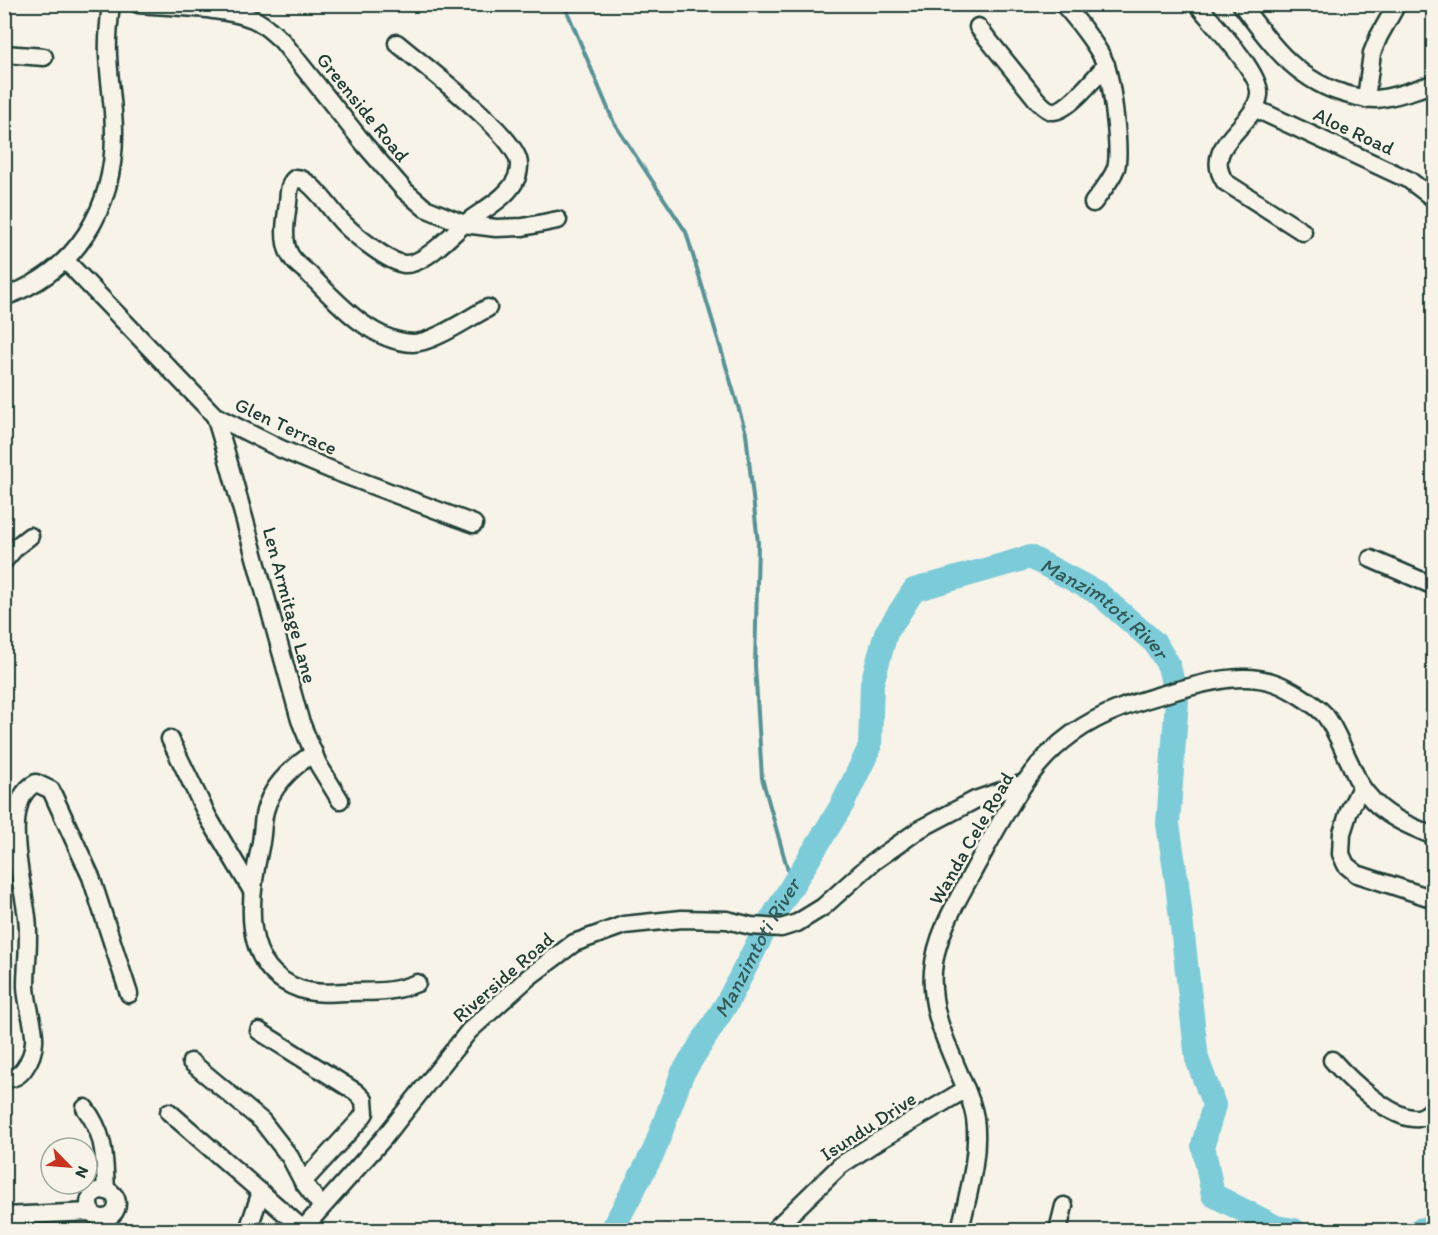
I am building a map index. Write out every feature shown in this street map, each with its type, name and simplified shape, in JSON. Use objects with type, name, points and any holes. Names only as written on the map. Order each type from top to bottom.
[{"type":"street","points":[[4,297],[41,280],[66,261],[94,223],[105,195],[112,166],[114,133],[108,31],[111,4]]},
{"type":"street","name":"Greenside Road","points":[[138,4],[233,13],[254,19],[269,28],[405,191],[426,208],[464,224],[496,228],[523,227],[558,220]]},
{"type":"street","points":[[1063,4],[1106,65],[1113,107],[1118,154],[1116,167],[1108,184],[1093,204]]},
{"type":"street","points":[[1197,4],[1229,42],[1257,81],[1259,94],[1254,108],[1227,142],[1218,160],[1218,172],[1225,182],[1303,232]]},
{"type":"street","points":[[1366,99],[1372,53],[1397,4]]},
{"type":"street","points":[[1242,5],[1260,31],[1298,71],[1325,87],[1351,96],[1378,99],[1434,84]]},
{"type":"street","points":[[978,27],[1037,100],[1054,112],[1062,109],[1075,98],[1106,65]]},
{"type":"street","points":[[397,44],[491,124],[512,147],[518,159],[517,179],[509,190],[422,258],[402,264],[390,259],[344,224],[310,185],[300,177],[296,178],[290,187],[286,241],[293,260],[321,287],[368,327],[403,342],[415,343],[428,340],[488,308]]},
{"type":"street","points":[[4,54],[44,57]]},
{"type":"street","name":"Aloe Road","points":[[1254,108],[1409,180],[1434,199]]},
{"type":"street","name":"Glen Terrace","points":[[66,261],[215,417],[281,449],[334,471],[474,524]]},
{"type":"street","name":"Len Armitage Lane","points":[[215,417],[300,720],[318,764],[340,800]]},
{"type":"street","points":[[4,561],[30,536]]},
{"type":"street","points":[[1371,559],[1434,586]]},
{"type":"street","name":"Wanda Cele Road","points":[[960,1230],[976,1150],[975,1116],[938,1024],[932,995],[933,968],[938,944],[951,912],[1024,783],[1044,760],[1071,735],[1096,719],[1131,703],[1209,682],[1248,678],[1274,683],[1296,694],[1324,714],[1361,787],[1384,811],[1404,824],[1434,836]]},
{"type":"street","points":[[170,739],[208,817],[251,889]]},
{"type":"street","points":[[314,753],[294,766],[271,795],[264,813],[262,839],[251,889],[254,939],[259,954],[271,973],[300,989],[319,993],[382,993],[398,991],[417,984]]},
{"type":"street","points":[[4,1079],[11,1079],[21,1073],[31,1057],[35,1043],[26,991],[27,919],[13,862],[7,818],[12,801],[25,786],[36,783],[51,790],[92,877],[129,994]]},
{"type":"street","name":"Riverside Road","points":[[302,1230],[383,1139],[469,1031],[530,976],[574,943],[624,925],[682,919],[727,920],[751,926],[781,928],[797,923],[823,908],[873,862],[920,829],[975,800],[1024,783]]},
{"type":"street","points":[[1361,787],[1349,811],[1342,833],[1341,854],[1346,865],[1357,874],[1434,899]]},
{"type":"street","points":[[259,1030],[356,1092],[364,1100],[365,1113],[360,1120],[303,1182]]},
{"type":"street","points":[[1332,1060],[1349,1080],[1375,1101],[1407,1118],[1426,1116],[1434,1108]]},
{"type":"street","points":[[191,1062],[262,1121],[290,1157],[303,1182],[322,1208]]},
{"type":"street","name":"Isundu Drive","points":[[774,1230],[841,1165],[966,1089]]},
{"type":"street","points":[[85,1108],[94,1120],[103,1143],[106,1191]]},
{"type":"street","points":[[169,1112],[302,1230]]},
{"type":"street","points":[[4,1216],[98,1221],[114,1213],[117,1204],[114,1195],[106,1191],[96,1192],[90,1198],[89,1208],[98,1221]]},
{"type":"street","points":[[248,1230],[261,1192]]},
{"type":"street","points":[[1058,1230],[1064,1206]]},
{"type":"waterway","points":[[564,4],[614,123],[686,232],[746,433],[758,543],[755,665],[762,778],[792,885]]},
{"type":"waterway","name":"Manzimtoti River","points":[[612,1230],[654,1151],[682,1074],[727,1003],[764,931],[842,805],[870,747],[872,683],[886,633],[914,590],[1030,557],[1098,593],[1155,643],[1169,666],[1177,700],[1168,824],[1197,1059],[1214,1105],[1203,1145],[1213,1195],[1276,1227],[1294,1230]]},
{"type":"waterway","name":"Manzimtoti River","points":[[1419,1230],[1434,1226]]}]
